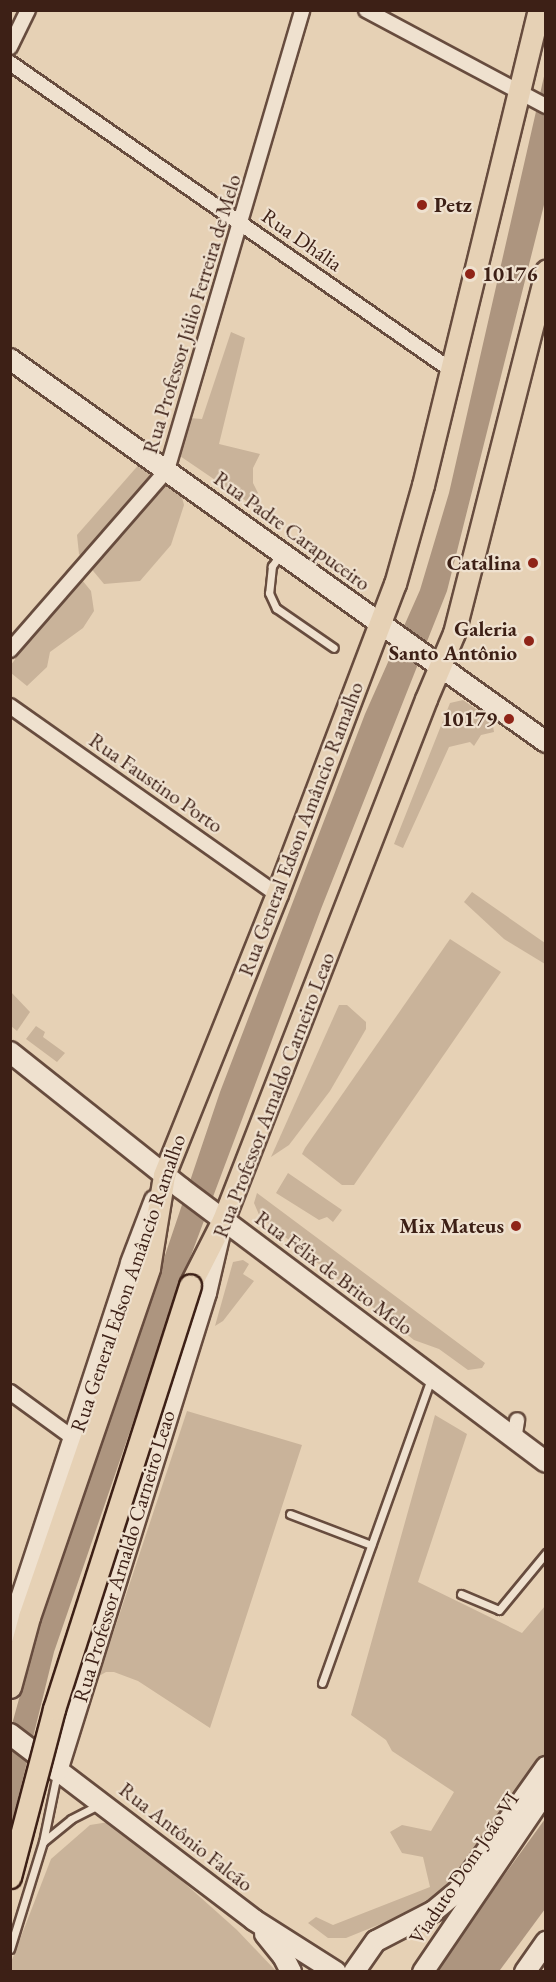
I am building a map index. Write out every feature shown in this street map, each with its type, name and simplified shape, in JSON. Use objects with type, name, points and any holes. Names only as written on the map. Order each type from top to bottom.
[{"type":"main road","name":"Rua General Edson Amâncio Ramalho","points":[[10,1632],[131,1263],[173,1182],[277,894],[382,627],[423,485],[523,95],[539,10]]},
{"type":"main road","name":"Rua Professor Arnaldo Carneiro Leao","points":[[50,1766],[206,1293],[219,1217],[431,661],[454,633],[546,271]]},
{"type":"main road","name":"Rua Padre Carapuceiro","points":[[10,359],[546,742]]},
{"type":"main road","name":"Rua Félix de Brito Melo","points":[[10,1052],[173,1182],[431,1378],[546,1462]]},
{"type":"main road","points":[[10,1687],[29,1617],[149,1268],[173,1182]]},
{"type":"main road","points":[[10,1877],[54,1709],[190,1285],[219,1217]]},
{"type":"main road","name":"Rua Antônio Falcão","points":[[10,1734],[254,1920],[336,1971]]},
{"type":"main road","points":[[354,1971],[376,1941],[434,1911],[453,1896],[546,1767]]},
{"type":"main road","name":"Viaduto Dom João VI","points":[[423,1971],[546,1791]]},
{"type":"main road","points":[[254,1920],[283,1956],[291,1971]]},
{"type":"main road","points":[[525,1971],[546,1942]]},
{"type":"street","points":[[10,47],[28,10]]},
{"type":"street","name":"Rua Professor Júlio Ferreira de Melo","points":[[10,650],[167,470],[302,10]]},
{"type":"street","points":[[366,10],[546,106]]},
{"type":"street","name":"Rua Dhália","points":[[10,63],[451,370]]},
{"type":"street","name":"Rua Faustino Porto","points":[[10,706],[277,894]]},
{"type":"street","points":[[10,1392],[73,1438]]},
{"type":"street","points":[[514,1440],[517,1420]]},
{"type":"lane","points":[[281,553],[272,566],[270,576],[269,593],[276,608],[334,648]]},
{"type":"lane","points":[[322,1683],[431,1378]]},
{"type":"lane","points":[[290,1514],[371,1545]]},
{"type":"lane","points":[[462,1594],[499,1610],[546,1553]]},
{"type":"lane","points":[[10,1949],[43,1842],[50,1766]]},
{"type":"lane","points":[[43,1842],[70,1820],[102,1802]]},
{"type":"shaded area","points":[[545,72],[545,201],[447,591],[321,909],[184,1274],[54,1652],[11,1827],[11,1728],[34,1644],[220,1092],[365,714],[420,590],[449,493]]},
{"type":"shaded area","points":[[231,332],[245,338],[219,444],[260,454],[253,468],[253,483],[258,493],[249,503],[177,454],[189,418],[202,419]]},
{"type":"shaded area","points":[[142,461],[179,486],[184,505],[171,545],[140,581],[104,584],[79,554],[77,535]]},
{"type":"shaded area","points":[[82,580],[91,591],[94,611],[83,628],[50,652],[47,667],[27,686],[11,673],[10,666],[76,581]]},
{"type":"shaded area","points":[[463,700],[492,720],[494,732],[481,735],[474,746],[470,742],[449,747],[403,848],[394,844],[450,703]]},
{"type":"shaded area","points":[[472,892],[545,943],[545,964],[504,939],[464,902]]},
{"type":"shaded area","points":[[450,939],[501,972],[354,1185],[342,1185],[302,1154]]},
{"type":"shaded area","points":[[10,991],[30,1012],[17,1031],[11,1026]]},
{"type":"shaded area","points":[[339,1005],[347,1005],[366,1022],[366,1029],[330,1091],[289,1145],[271,1157]]},
{"type":"shaded area","points":[[36,1026],[45,1032],[43,1037],[65,1053],[57,1062],[26,1039]]},
{"type":"shaded area","points":[[288,1173],[342,1210],[333,1222],[327,1217],[319,1220],[276,1193]]},
{"type":"shaded area","points":[[257,1193],[485,1363],[482,1368],[468,1370],[439,1349],[414,1340],[260,1217],[254,1203]]},
{"type":"shaded area","points":[[243,1260],[249,1264],[243,1274],[254,1281],[223,1321],[215,1326],[233,1262]]},
{"type":"shaded area","points":[[187,1411],[302,1445],[210,1728],[138,1681],[114,1672],[106,1672],[99,1676]]},
{"type":"shaded area","points":[[435,1415],[467,1434],[418,1582],[522,1633],[545,1606],[545,1760],[447,1897],[346,1938],[328,1938],[308,1923],[316,1917],[333,1925],[430,1887],[423,1857],[402,1853],[390,1832],[402,1825],[431,1831],[454,1792],[392,1751],[386,1740],[351,1715]]},
{"type":"shaded area","points":[[545,1819],[545,1909],[500,1970],[434,1972]]},
{"type":"shaded area","points":[[115,1821],[237,1930],[276,1971],[11,1972],[10,1965],[51,1859],[90,1825]]},
{"type":"place","name":"Petz","points":[[422,205]]},
{"type":"place","name":"10176","points":[[470,274]]},
{"type":"place","name":"Catalina","points":[[533,563]]},
{"type":"place","name":"Galeria Santo Antônio","points":[[529,641]]},
{"type":"place","name":"10179","points":[[509,719]]},
{"type":"place","name":"Mix Mateus","points":[[516,1226]]}]
